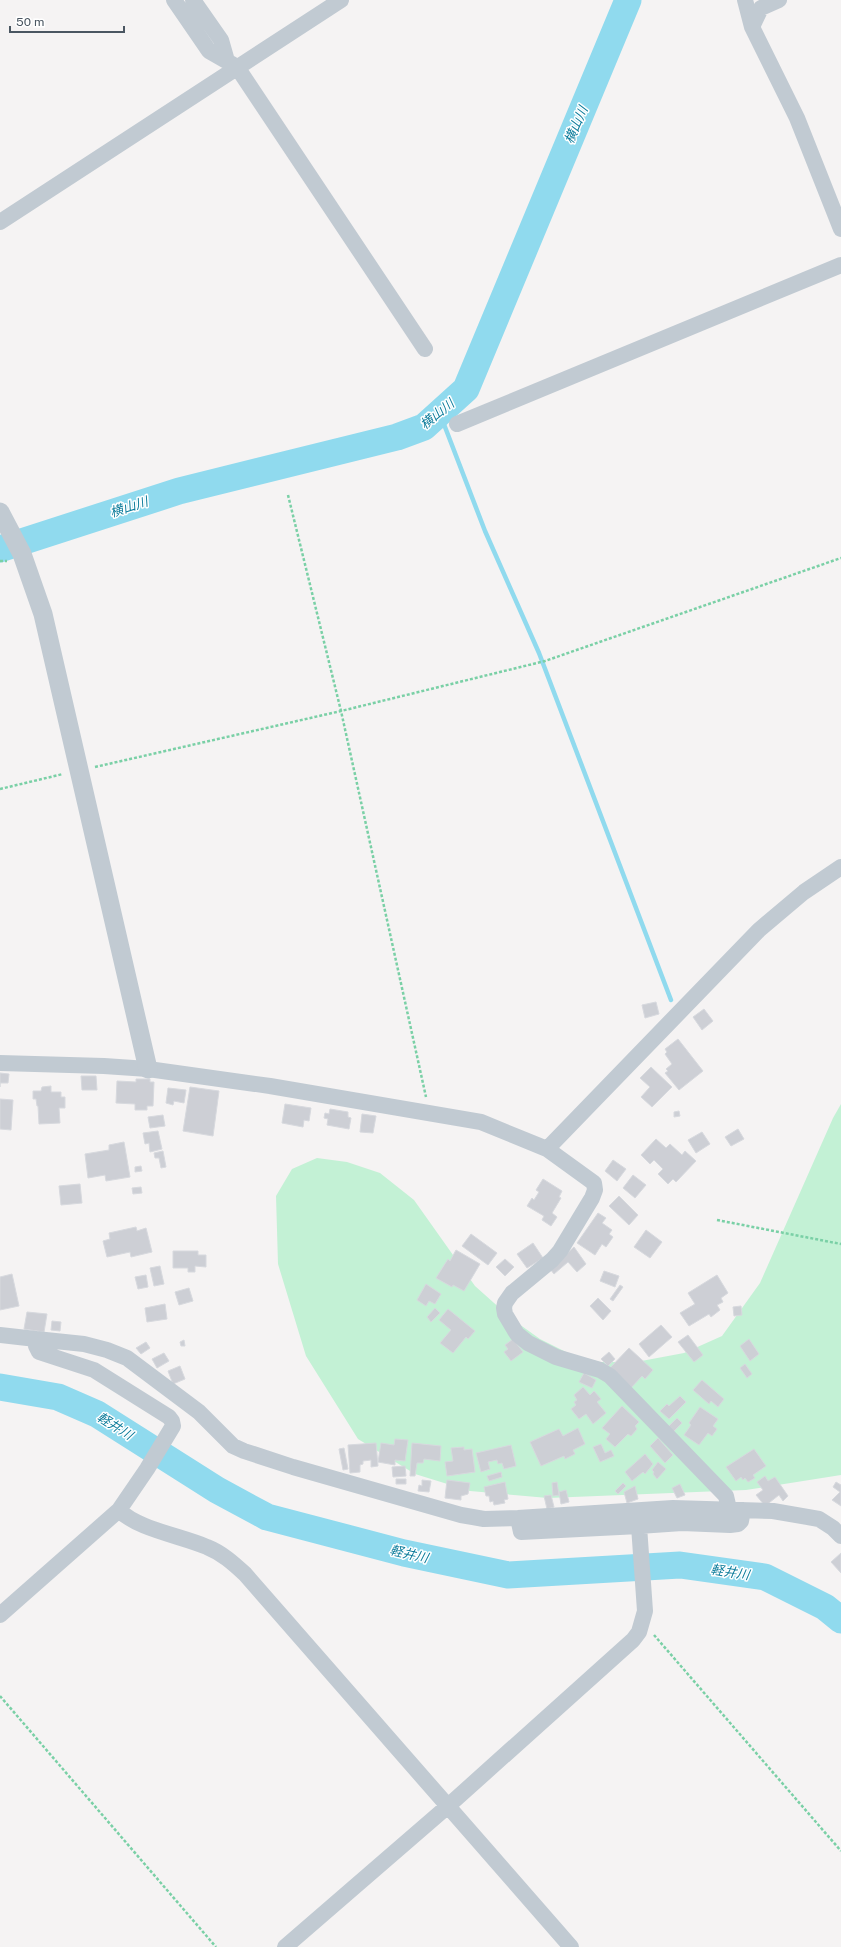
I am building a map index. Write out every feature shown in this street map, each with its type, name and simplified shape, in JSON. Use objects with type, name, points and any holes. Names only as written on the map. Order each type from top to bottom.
[{"type":"street","points":[[174,0],[209,51],[232,64]]},
{"type":"street","points":[[193,0],[221,40],[232,64],[425,349]]},
{"type":"street","points":[[0,222],[232,64],[341,0]]},
{"type":"street","points":[[745,0],[752,27],[797,118],[841,229]]},
{"type":"street","points":[[752,27],[762,8],[779,0]]},
{"type":"street","points":[[457,424],[841,265]]},
{"type":"street","points":[[0,512],[22,554],[43,614],[148,1069]]},
{"type":"street","points":[[547,1149],[759,930],[804,892],[841,867]]},
{"type":"street","points":[[0,1063],[104,1066],[148,1069],[270,1086],[481,1122],[547,1149],[594,1183],[595,1190],[592,1198],[560,1252],[512,1293],[505,1303],[505,1314],[517,1334],[528,1343],[556,1357],[600,1370],[610,1376],[726,1496],[736,1509],[741,1521],[734,1524],[682,1523],[521,1532],[518,1518]]},
{"type":"street","points":[[0,1335],[84,1344],[107,1350],[127,1358],[200,1412],[233,1446],[293,1467],[461,1515],[484,1518],[518,1518],[673,1508],[773,1511],[819,1520],[833,1528],[841,1536]]},
{"type":"street","points":[[0,1615],[119,1510],[147,1470],[171,1431],[172,1421],[169,1417],[94,1370],[75,1362],[39,1352],[36,1346],[36,1339]]},
{"type":"street","points":[[119,1510],[133,1520],[208,1547],[232,1561],[571,1947]]},
{"type":"street","points":[[285,1947],[448,1806],[633,1640],[642,1625],[645,1611],[639,1526]]},
{"type":"path","points":[[288,495],[341,711],[429,1114]]},
{"type":"path","points":[[0,789],[341,711],[545,661],[841,558]]},
{"type":"path","points":[[718,1220],[841,1244]]},
{"type":"path","points":[[642,1625],[648,1629],[841,1851]]},
{"type":"path","points":[[0,1696],[216,1947]]},
{"type":"green space","points":[[841,1104],[841,1475],[746,1490],[548,1498],[470,1491],[415,1474],[358,1439],[306,1356],[278,1264],[276,1196],[292,1169],[317,1158],[347,1162],[380,1173],[414,1200],[475,1286],[512,1319],[540,1339],[570,1354],[600,1362],[636,1362],[684,1353],[722,1336],[760,1283],[833,1118]]},
{"type":"building","points":[[656,1002],[659,1014],[645,1018],[642,1005]]},
{"type":"building","points":[[704,1009],[713,1021],[702,1030],[693,1017]]},
{"type":"building","points":[[678,1039],[703,1071],[679,1090],[665,1073],[668,1071],[666,1069],[672,1064],[665,1054],[667,1052],[665,1049]]},
{"type":"building","points":[[651,1067],[672,1087],[652,1107],[641,1097],[650,1087],[640,1078]]},
{"type":"building","points":[[0,1073],[9,1074],[8,1083],[0,1083]]},
{"type":"building","points":[[81,1076],[96,1076],[97,1090],[82,1090]]},
{"type":"building","points":[[136,1079],[150,1079],[150,1082],[154,1082],[153,1106],[147,1106],[147,1110],[135,1110],[135,1104],[116,1103],[117,1081],[136,1082]]},
{"type":"building","points":[[51,1086],[51,1092],[61,1092],[61,1097],[65,1097],[65,1108],[59,1108],[60,1123],[39,1124],[38,1106],[36,1099],[33,1099],[33,1091],[41,1091],[42,1087]]},
{"type":"building","points":[[190,1087],[219,1091],[213,1136],[183,1131]]},
{"type":"building","points":[[168,1088],[186,1090],[184,1103],[174,1101],[173,1105],[166,1103]]},
{"type":"building","points":[[0,1099],[13,1100],[11,1130],[0,1129]]},
{"type":"building","points":[[285,1104],[311,1108],[309,1121],[304,1120],[303,1127],[282,1123]]},
{"type":"building","points":[[330,1109],[348,1112],[348,1117],[351,1118],[349,1129],[327,1125],[328,1119],[324,1118],[325,1113],[329,1114]]},
{"type":"building","points":[[679,1111],[680,1116],[674,1117],[674,1112]]},
{"type":"building","points":[[362,1114],[376,1116],[373,1133],[360,1132]]},
{"type":"building","points":[[163,1115],[165,1126],[150,1128],[148,1117]]},
{"type":"building","points":[[738,1129],[744,1139],[731,1146],[725,1137]]},
{"type":"building","points":[[158,1131],[162,1149],[150,1152],[149,1143],[145,1144],[143,1133]]},
{"type":"building","points":[[702,1132],[710,1144],[696,1153],[688,1140]]},
{"type":"building","points":[[656,1139],[666,1148],[670,1144],[682,1155],[685,1151],[696,1161],[676,1182],[673,1179],[668,1184],[658,1174],[663,1169],[654,1160],[650,1164],[641,1155]]},
{"type":"building","points":[[124,1142],[130,1177],[106,1181],[105,1175],[88,1178],[85,1154],[109,1150],[109,1145]]},
{"type":"building","points":[[163,1151],[166,1167],[161,1168],[159,1158],[155,1158],[154,1153]]},
{"type":"building","points":[[613,1160],[626,1169],[617,1181],[605,1171]]},
{"type":"building","points":[[141,1166],[142,1171],[135,1172],[135,1167]]},
{"type":"building","points":[[633,1175],[646,1185],[635,1198],[623,1188]]},
{"type":"building","points":[[543,1179],[562,1191],[559,1197],[561,1198],[552,1213],[557,1217],[551,1226],[542,1220],[544,1216],[527,1206],[532,1198],[534,1200],[539,1192],[536,1190]]},
{"type":"building","points":[[80,1184],[82,1203],[61,1205],[59,1186]]},
{"type":"building","points":[[141,1187],[142,1193],[133,1194],[132,1188]]},
{"type":"building","points":[[619,1196],[638,1215],[629,1225],[609,1206]]},
{"type":"building","points":[[598,1213],[606,1218],[602,1223],[612,1230],[609,1234],[613,1237],[606,1247],[602,1244],[595,1255],[577,1243]]},
{"type":"building","points":[[136,1227],[137,1231],[146,1228],[152,1252],[131,1257],[130,1252],[107,1257],[103,1241],[110,1239],[109,1233]]},
{"type":"building","points":[[646,1230],[662,1242],[650,1258],[634,1247]]},
{"type":"building","points":[[471,1234],[497,1253],[488,1265],[462,1246]]},
{"type":"building","points":[[533,1243],[543,1258],[527,1268],[517,1254]]},
{"type":"building","points":[[574,1247],[586,1264],[577,1272],[568,1262],[554,1274],[550,1269]]},
{"type":"building","points":[[456,1250],[480,1264],[464,1291],[453,1285],[452,1287],[436,1278],[448,1259],[450,1261]]},
{"type":"building","points":[[173,1251],[198,1251],[198,1255],[206,1255],[206,1267],[195,1266],[195,1272],[188,1272],[188,1268],[173,1268]]},
{"type":"building","points":[[505,1259],[514,1267],[505,1276],[496,1267]]},
{"type":"building","points":[[160,1266],[164,1284],[154,1286],[150,1268]]},
{"type":"building","points":[[604,1271],[619,1276],[615,1287],[600,1281]]},
{"type":"building","points":[[12,1274],[19,1306],[0,1310],[0,1277]]},
{"type":"building","points":[[146,1275],[148,1287],[138,1289],[135,1277]]},
{"type":"building","points":[[717,1275],[728,1293],[721,1298],[723,1302],[717,1305],[720,1310],[711,1317],[709,1314],[689,1326],[680,1313],[695,1304],[688,1293]]},
{"type":"building","points":[[426,1284],[441,1294],[435,1304],[429,1301],[426,1306],[417,1300]]},
{"type":"building","points":[[620,1285],[623,1287],[613,1301],[610,1299]]},
{"type":"building","points":[[189,1288],[193,1301],[179,1305],[175,1292]]},
{"type":"building","points":[[598,1298],[611,1311],[603,1320],[590,1306]]},
{"type":"building","points":[[165,1304],[167,1319],[147,1322],[145,1308]]},
{"type":"building","points":[[741,1306],[742,1315],[734,1316],[733,1307]]},
{"type":"building","points":[[435,1308],[440,1313],[431,1322],[427,1317]]},
{"type":"building","points":[[448,1309],[475,1331],[468,1339],[466,1337],[453,1353],[440,1343],[451,1330],[439,1320]]},
{"type":"building","points":[[27,1312],[47,1314],[44,1332],[24,1329]]},
{"type":"building","points":[[52,1321],[61,1322],[60,1331],[51,1330]]},
{"type":"building","points":[[661,1325],[672,1337],[649,1357],[639,1344]]},
{"type":"building","points":[[688,1335],[703,1355],[694,1362],[678,1342]]},
{"type":"building","points":[[513,1339],[523,1352],[511,1361],[504,1352],[508,1349],[505,1345]]},
{"type":"building","points":[[749,1339],[759,1354],[750,1361],[740,1346]]},
{"type":"building","points":[[184,1340],[185,1346],[181,1346],[180,1342]]},
{"type":"building","points":[[146,1342],[150,1348],[141,1354],[136,1348]]},
{"type":"building","points":[[629,1348],[653,1370],[645,1379],[642,1376],[630,1389],[609,1369]]},
{"type":"building","points":[[609,1352],[615,1359],[608,1366],[601,1359]]},
{"type":"building","points":[[164,1353],[169,1361],[157,1368],[152,1359]]},
{"type":"building","points":[[745,1364],[752,1374],[747,1378],[740,1368]]},
{"type":"building","points":[[180,1366],[185,1379],[173,1384],[168,1371]]},
{"type":"building","points":[[584,1373],[596,1380],[592,1388],[579,1382]]},
{"type":"building","points":[[702,1380],[724,1399],[718,1407],[711,1401],[709,1404],[693,1390]]},
{"type":"building","points":[[583,1387],[590,1395],[594,1391],[601,1399],[597,1402],[606,1413],[593,1424],[586,1414],[579,1419],[571,1409],[576,1405],[574,1402],[577,1400],[574,1395]]},
{"type":"building","points":[[680,1396],[686,1402],[669,1419],[660,1411],[667,1404],[669,1406]]},
{"type":"building","points":[[622,1406],[639,1422],[635,1426],[637,1429],[631,1436],[628,1434],[615,1447],[606,1439],[610,1434],[602,1428]]},
{"type":"building","points":[[700,1407],[718,1419],[713,1426],[717,1429],[712,1436],[708,1433],[699,1445],[684,1435],[691,1425],[689,1423]]},
{"type":"building","points":[[677,1418],[682,1423],[673,1432],[668,1427]]},
{"type":"building","points":[[578,1428],[585,1444],[573,1450],[575,1454],[565,1459],[564,1456],[541,1466],[530,1442],[559,1429],[563,1436]]},
{"type":"building","points":[[658,1438],[673,1455],[665,1463],[650,1446]]},
{"type":"building","points":[[395,1439],[408,1440],[405,1461],[395,1460],[395,1465],[378,1462],[381,1443],[394,1445]]},
{"type":"building","points":[[376,1443],[378,1466],[371,1467],[371,1460],[363,1461],[363,1464],[360,1465],[360,1472],[350,1473],[348,1445]]},
{"type":"building","points":[[412,1443],[441,1446],[440,1461],[424,1459],[423,1463],[417,1463],[415,1476],[410,1476]]},
{"type":"building","points":[[601,1444],[605,1453],[611,1450],[614,1456],[600,1462],[593,1447]]},
{"type":"building","points":[[511,1445],[516,1466],[504,1469],[502,1463],[498,1464],[497,1460],[488,1462],[490,1469],[481,1472],[476,1453]]},
{"type":"building","points":[[464,1447],[464,1450],[472,1449],[475,1472],[447,1476],[445,1462],[453,1461],[451,1448]]},
{"type":"building","points":[[344,1448],[348,1469],[343,1470],[339,1449]]},
{"type":"building","points":[[754,1449],[766,1466],[753,1475],[755,1478],[748,1482],[745,1478],[743,1480],[741,1477],[736,1481],[726,1467]]},
{"type":"building","points":[[645,1454],[653,1464],[645,1474],[643,1472],[632,1481],[625,1472]]},
{"type":"building","points":[[658,1462],[666,1469],[657,1479],[652,1470]]},
{"type":"building","points":[[405,1466],[406,1476],[393,1477],[392,1467]]},
{"type":"building","points":[[501,1472],[502,1477],[489,1481],[487,1476]]},
{"type":"building","points":[[765,1476],[768,1481],[775,1477],[788,1496],[783,1501],[779,1495],[765,1506],[756,1495],[763,1490],[757,1482]]},
{"type":"building","points":[[396,1479],[406,1479],[406,1484],[396,1484]]},
{"type":"building","points":[[422,1480],[431,1481],[429,1492],[418,1491],[419,1485],[422,1486]]},
{"type":"building","points":[[447,1480],[470,1483],[468,1494],[461,1496],[461,1500],[445,1498]]},
{"type":"building","points":[[505,1482],[508,1499],[504,1500],[505,1503],[494,1505],[493,1501],[490,1502],[489,1496],[486,1496],[484,1487]]},
{"type":"building","points":[[557,1482],[559,1495],[553,1496],[552,1483]]},
{"type":"building","points":[[836,1482],[841,1485],[841,1506],[832,1500],[840,1492],[833,1487]]},
{"type":"building","points":[[623,1483],[626,1486],[618,1494],[615,1491]]},
{"type":"building","points":[[680,1484],[685,1495],[677,1498],[672,1488]]},
{"type":"building","points":[[635,1486],[638,1499],[627,1503],[624,1492]]},
{"type":"building","points":[[566,1490],[569,1502],[561,1504],[559,1492]]},
{"type":"building","points":[[551,1495],[554,1507],[547,1509],[544,1496]]},
{"type":"building","points":[[841,1553],[841,1573],[831,1562]]},
{"type":"waterway","name":"横山川","points":[[0,549],[179,491],[397,437],[424,427],[466,389],[628,0]]},
{"type":"waterway","points":[[440,414],[485,531],[539,653],[671,1000]]},
{"type":"waterway","name":"軽井川","points":[[0,1387],[58,1397],[97,1414],[217,1490],[267,1517],[404,1553],[508,1575],[680,1565],[765,1577],[825,1607],[841,1620]]}]
